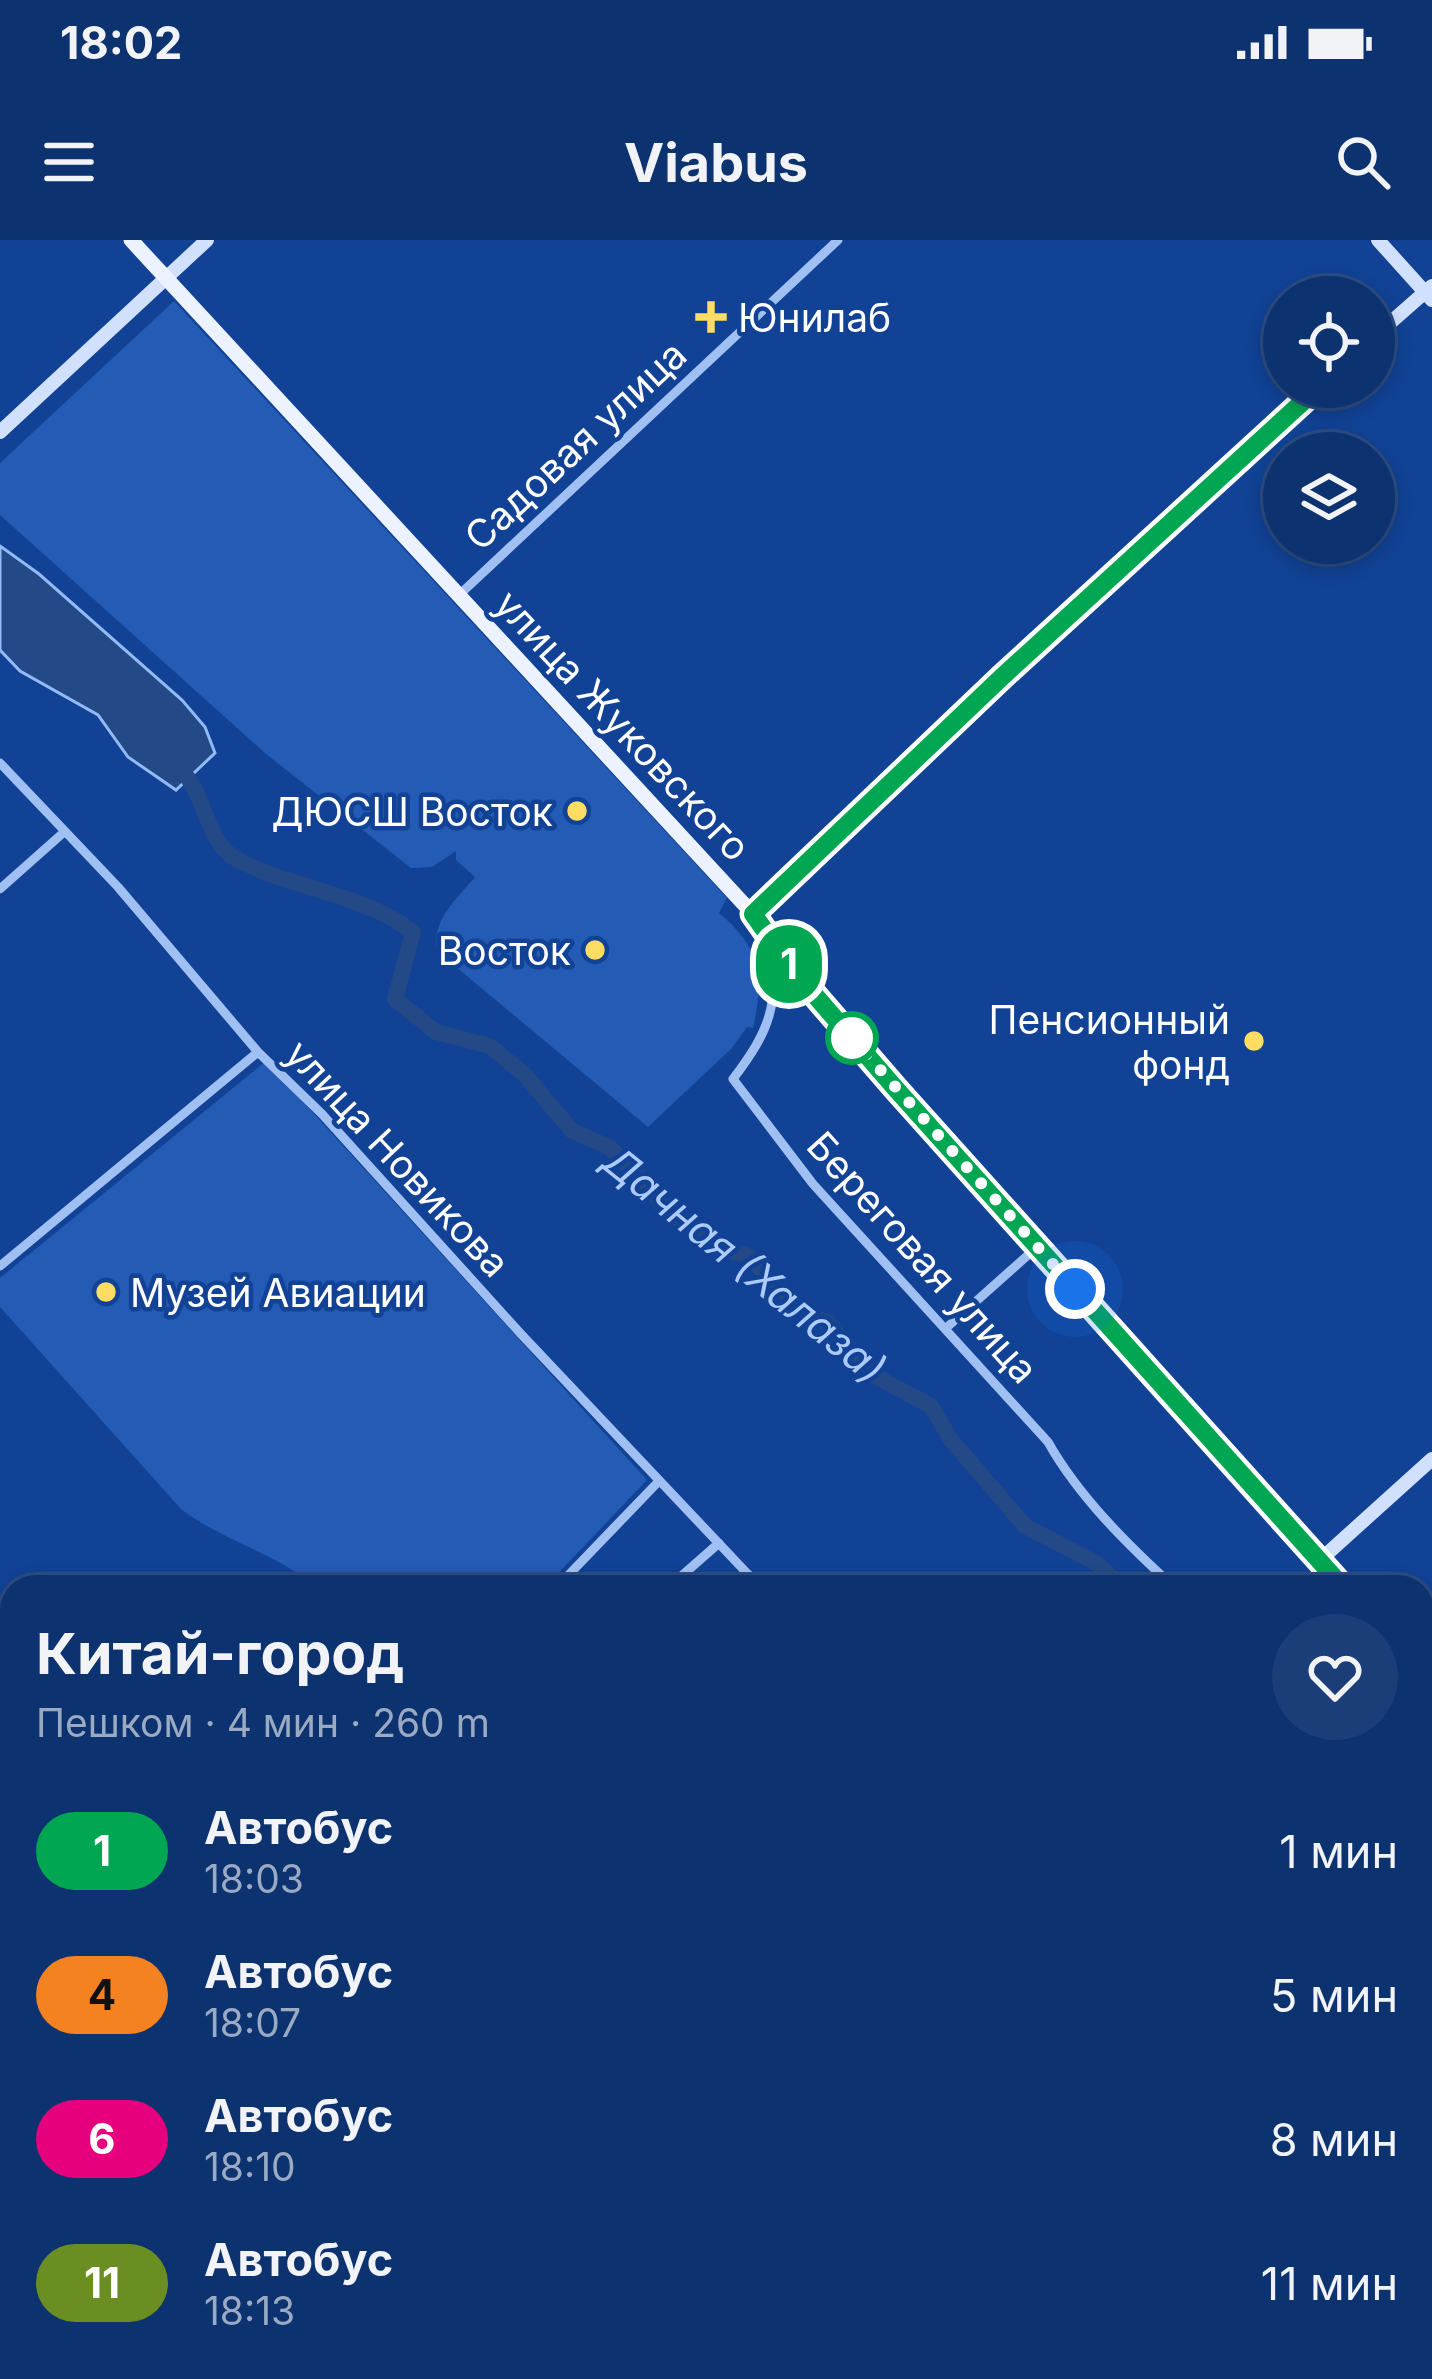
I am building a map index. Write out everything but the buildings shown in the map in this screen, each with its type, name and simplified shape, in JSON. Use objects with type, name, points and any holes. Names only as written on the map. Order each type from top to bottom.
[{"type":"main road","name":"улица Жуковского","points":[[131,240],[753,914],[793,970],[1332,1575]]},
{"type":"main road","points":[[0,432],[207,240]]},
{"type":"main road","points":[[1378,240],[1430,293],[1395,320]]},
{"type":"main road","points":[[753,914],[1295,408]]},
{"type":"main road","points":[[1319,1561],[1432,1459]]},
{"type":"street","name":"Садовая улица","points":[[458,596],[838,240]]},
{"type":"street","name":"улица Новикова","points":[[0,763],[118,887],[258,1052],[322,1114],[748,1574]]},
{"type":"street","points":[[0,889],[63,832]]},
{"type":"street","name":"Береговая улица","points":[[771,937],[776,986],[772,1016],[761,1042],[733,1079],[814,1184],[1048,1442],[1087,1497],[1162,1575]]},
{"type":"street","points":[[0,1265],[258,1052]]},
{"type":"street","points":[[945,1329],[1037,1247]]},
{"type":"street","points":[[569,1575],[659,1481]]},
{"type":"street","points":[[683,1575],[719,1544]]},
{"type":"shaded area","points":[[174,301],[727,898],[719,913],[744,939],[759,978],[753,1028],[747,1027],[732,1048],[648,1127],[437,951],[442,920],[475,877],[456,860],[456,851],[432,867],[411,868],[266,754],[0,515],[0,463]]},
{"type":"shaded area","points":[[0,546],[39,574],[182,700],[205,727],[215,753],[176,790],[128,757],[98,715],[20,671],[0,650]]},
{"type":"shaded area","points":[[266,1061],[647,1480],[556,1575],[300,1575],[181,1509],[0,1307],[0,1278]]},
{"type":"waterway","name":"Дачная (Халаза)","points":[[177,767],[194,788],[218,841],[238,860],[372,909],[413,932],[395,999],[436,1032],[490,1046],[525,1075],[572,1131],[609,1147],[650,1187],[665,1210],[727,1250],[748,1256],[807,1315],[827,1322],[875,1376],[931,1406],[951,1440],[1025,1526],[1096,1563],[1109,1575]]},
{"type":"bus line","name":"1","points":[[1297,408],[1003,676],[753,914],[793,970],[896,1089],[1332,1575]]},
{"type":"place","name":"Юнилаб","points":[[711,317]]},
{"type":"place","name":"ДЮСШ Восток","points":[[577,811]]},
{"type":"place","name":"Восток","points":[[595,950]]},
{"type":"place","name":"Пенсионный фонд","points":[[1254,1041]]},
{"type":"place","name":"Музей Авиации","points":[[106,1292]]},
{"type":"route","points":[[852,1038],[1075,1289]]}]
